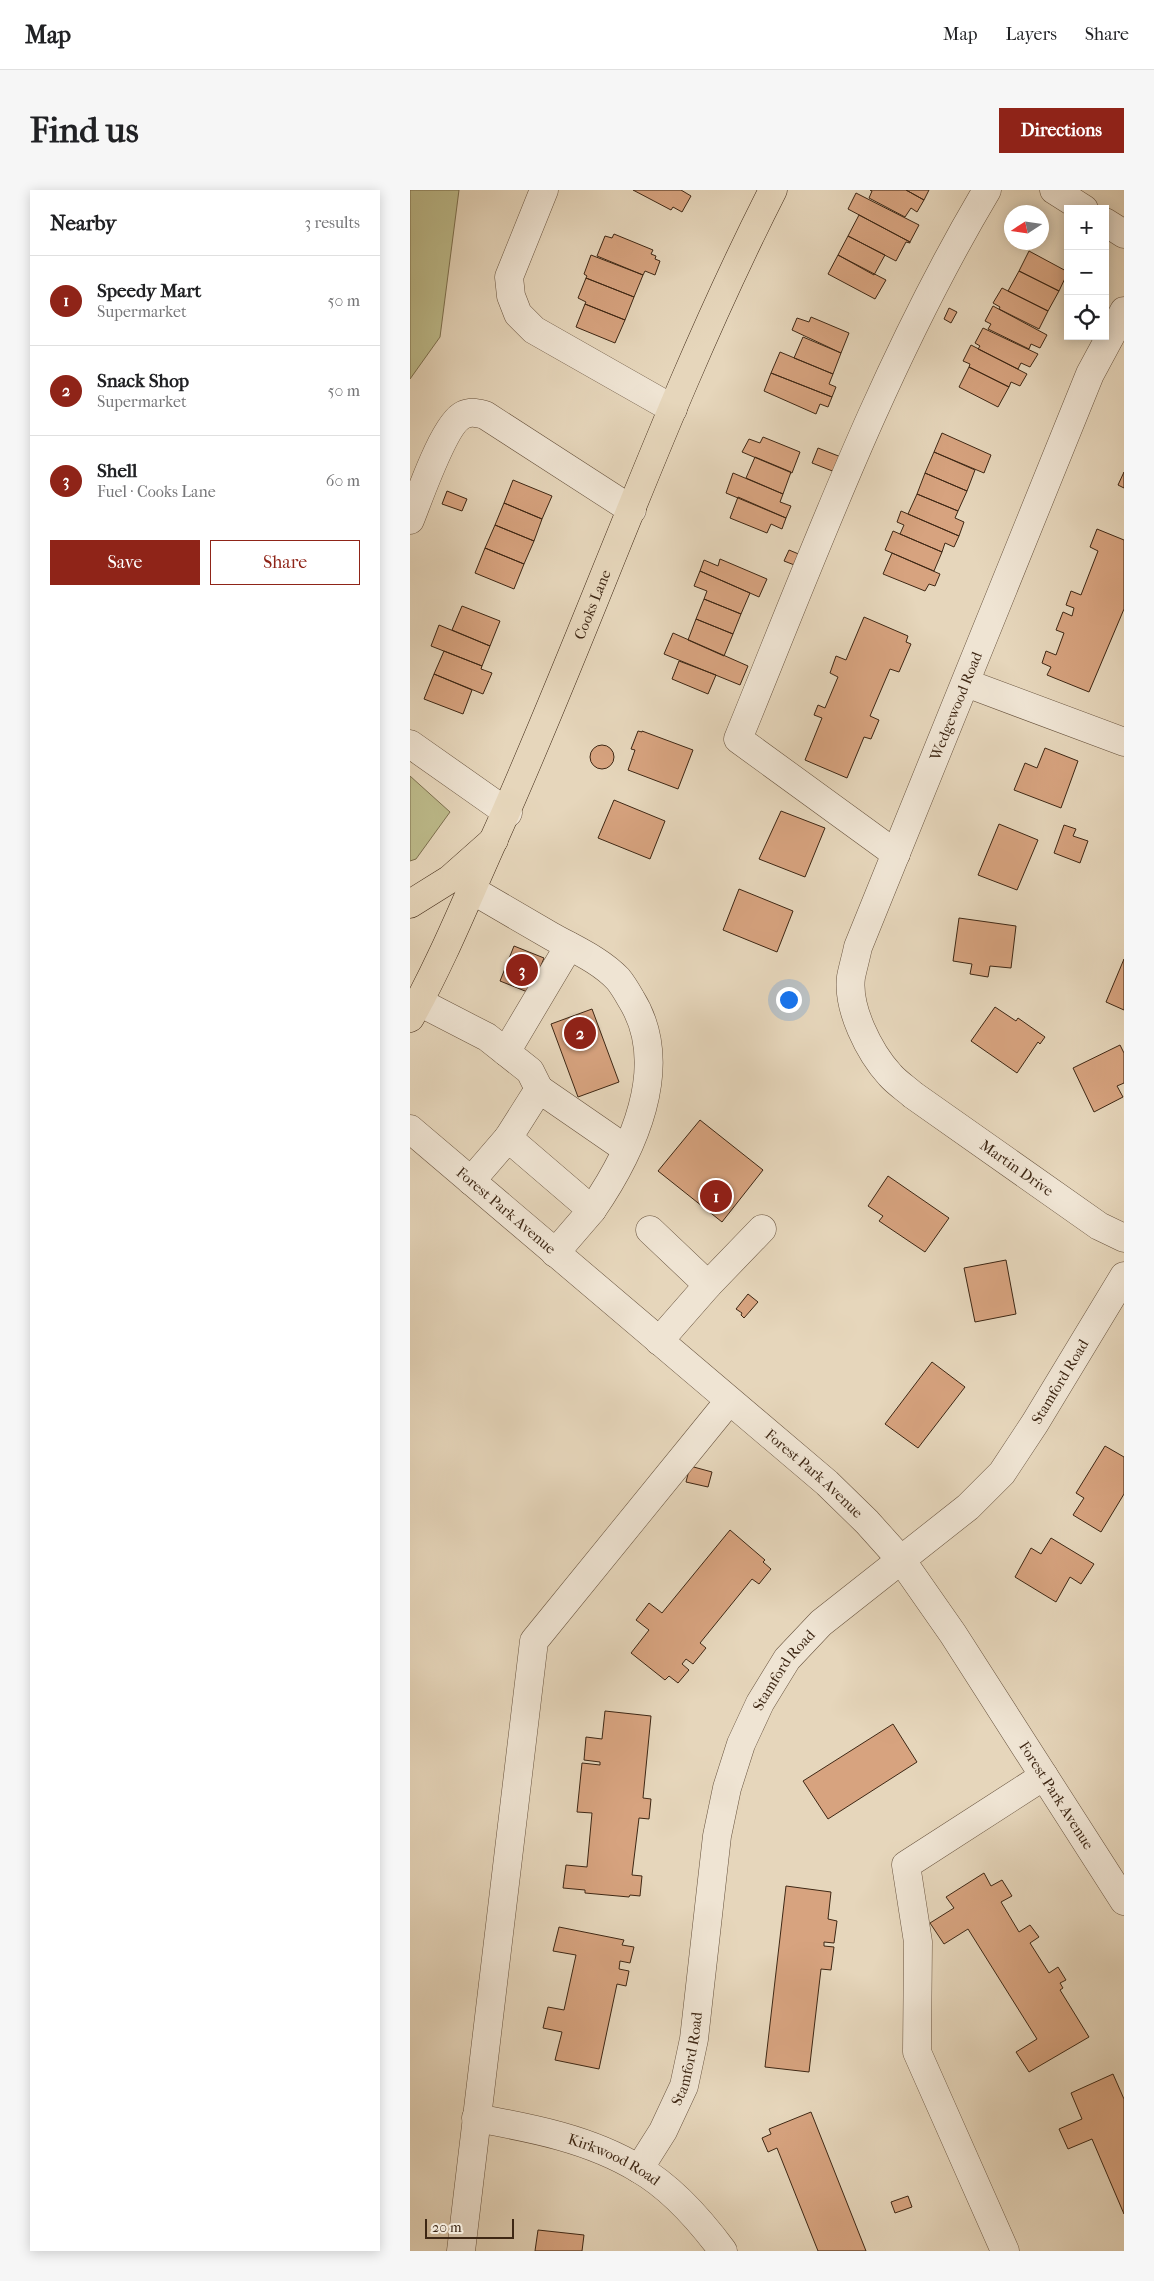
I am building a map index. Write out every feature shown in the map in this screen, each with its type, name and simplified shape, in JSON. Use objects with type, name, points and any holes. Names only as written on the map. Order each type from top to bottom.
[{"type":"main road","name":"Cooks Lane","points":[[414,1010],[508,812],[673,409],[737,262],[773,190]]},
{"type":"main road","points":[[410,904],[450,879],[494,840]]},
{"type":"street","points":[[544,190],[509,277],[511,296],[518,314],[534,330],[673,409]]},
{"type":"street","points":[[896,854],[738,739],[869,419],[954,245],[987,190]]},
{"type":"street","points":[[1054,190],[1078,205]]},
{"type":"street","points":[[1109,225],[1124,234]]},
{"type":"street","name":"Wedgewood Road","points":[[913,1094],[890,1076],[874,1054],[861,1030],[854,1003],[851,979],[858,947],[1090,374],[1124,311]]},
{"type":"street","points":[[410,520],[448,430],[460,416],[471,412],[485,415],[632,510]]},
{"type":"street","points":[[966,683],[1124,742]]},
{"type":"street","points":[[410,744],[508,812]]},
{"type":"street","points":[[472,890],[589,957],[619,980],[641,1015],[650,1063],[647,1089],[635,1130],[609,1185],[592,1210],[555,1253]]},
{"type":"street","points":[[506,1052],[569,946]]},
{"type":"street","points":[[414,1010],[487,1038],[530,1071],[539,1088],[626,1149]]},
{"type":"street","points":[[471,1181],[508,1138],[539,1088]]},
{"type":"street","name":"Martin Drive","points":[[913,1094],[1099,1226],[1124,1238]]},
{"type":"street","name":"Forest Park Avenue","points":[[410,1129],[827,1483],[867,1522],[902,1561],[953,1634],[1124,1901]]},
{"type":"street","points":[[508,1138],[592,1210]]},
{"type":"street","points":[[659,1341],[708,1285],[762,1229]]},
{"type":"street","points":[[650,1230],[708,1285]]},
{"type":"street","name":"Stamford Road","points":[[639,2169],[663,2131],[684,2086],[694,2039],[717,1836],[727,1788],[741,1744],[760,1703],[787,1659],[821,1623],[902,1561],[968,1507],[1002,1473],[1035,1424],[1124,1276]]},
{"type":"street","points":[[461,2251],[534,1641],[729,1401]]},
{"type":"street","points":[[1005,2251],[917,2052],[918,1942],[906,1865],[1044,1776]]},
{"type":"street","name":"Kirkwood Road","points":[[476,2118],[543,2130],[598,2149],[639,2169],[680,2201],[723,2251]]},
{"type":"shaded area","points":[[410,190],[459,190],[440,337],[410,379]]},
{"type":"shaded area","points":[[410,776],[450,812],[416,859],[410,861]]},
{"type":"building","points":[[633,190],[681,190],[691,196],[682,212],[673,207],[671,210]]},
{"type":"building","points":[[870,190],[906,190],[924,200],[917,212],[911,208],[905,217],[869,198],[872,191]]},
{"type":"building","points":[[906,190],[929,190],[924,200]]},
{"type":"building","points":[[856,193],[919,225],[910,242],[848,209]]},
{"type":"building","points":[[859,215],[910,242],[906,242],[896,261],[848,236]]},
{"type":"building","points":[[614,234],[653,250],[651,254],[660,261],[655,275],[645,271],[643,275],[597,256],[605,236],[612,238]]},
{"type":"building","points":[[848,236],[885,255],[874,275],[838,255]]},
{"type":"building","points":[[1029,251],[1064,270],[1064,280],[1059,291],[1019,271]]},
{"type":"building","points":[[591,255],[643,275],[634,297],[586,278],[587,276],[584,274]]},
{"type":"building","points":[[838,255],[886,280],[875,299],[828,274]]},
{"type":"building","points":[[1019,271],[1059,291],[1048,311],[1008,291]]},
{"type":"building","points":[[586,278],[634,297],[625,320],[585,304],[586,302],[578,298]]},
{"type":"building","points":[[1002,288],[1048,311],[1039,329],[999,309],[1000,307],[993,303]]},
{"type":"building","points":[[585,304],[625,320],[615,343],[576,327]]},
{"type":"building","points":[[993,306],[1047,335],[1040,348],[1031,344],[1029,349],[988,329],[991,324],[985,321]]},
{"type":"building","points":[[949,308],[957,312],[951,323],[944,319]]},
{"type":"building","points":[[811,317],[849,333],[841,353],[792,330],[797,318],[809,322]]},
{"type":"building","points":[[983,328],[1038,354],[1030,367],[1021,363],[1018,369],[978,349],[980,346],[975,343]]},
{"type":"building","points":[[803,337],[841,353],[833,374],[794,358]]},
{"type":"building","points":[[971,345],[1027,374],[1020,386],[1011,382],[1009,387],[969,367],[970,364],[963,361]]},
{"type":"building","points":[[780,352],[833,374],[829,384],[836,387],[832,397],[771,373]]},
{"type":"building","points":[[969,367],[1009,387],[998,407],[959,387]]},
{"type":"building","points":[[771,373],[832,397],[828,407],[820,404],[816,414],[764,391]]},
{"type":"building","points":[[942,433],[991,455],[984,473],[934,452]]},
{"type":"building","points":[[763,437],[800,452],[792,473],[742,452],[749,439],[760,443]]},
{"type":"building","points":[[818,448],[841,457],[835,472],[812,463]]},
{"type":"building","points":[[934,452],[975,470],[967,491],[925,473]]},
{"type":"building","points":[[755,457],[791,472],[783,494],[746,478]]},
{"type":"building","points":[[1124,472],[1124,488],[1118,485]]},
{"type":"building","points":[[733,473],[783,494],[780,502],[791,506],[786,518],[726,493]]},
{"type":"building","points":[[925,473],[967,491],[958,511],[917,494]]},
{"type":"building","points":[[513,480],[552,496],[542,519],[504,503]]},
{"type":"building","points":[[447,491],[467,499],[462,511],[442,504]]},
{"type":"building","points":[[917,494],[958,511],[955,518],[964,522],[959,536],[908,514]]},
{"type":"building","points":[[738,497],[786,518],[782,529],[771,524],[767,533],[730,518]]},
{"type":"building","points":[[504,503],[542,519],[534,541],[495,525]]},
{"type":"building","points":[[901,511],[959,536],[954,547],[945,543],[942,552],[900,534],[904,525],[897,522]]},
{"type":"building","points":[[495,525],[534,541],[524,564],[485,548]]},
{"type":"building","points":[[1097,529],[1124,540],[1124,609],[1089,692],[1047,675],[1051,667],[1042,663],[1046,651],[1056,655],[1064,633],[1056,630],[1063,612],[1072,616],[1074,608],[1066,605],[1071,591],[1081,595],[1098,551],[1090,547]]},
{"type":"building","points":[[893,531],[942,552],[934,571],[885,550]]},
{"type":"building","points":[[485,548],[524,564],[514,589],[475,573]]},
{"type":"building","points":[[789,550],[801,555],[797,566],[784,561]]},
{"type":"building","points":[[892,553],[940,574],[935,586],[929,584],[925,591],[883,574]]},
{"type":"building","points":[[720,559],[767,579],[759,597],[700,571],[704,560],[718,566]]},
{"type":"building","points":[[700,571],[750,593],[741,614],[704,599],[707,591],[694,586]]},
{"type":"building","points":[[704,599],[741,614],[733,634],[696,619]]},
{"type":"building","points":[[462,606],[500,621],[490,646],[452,630]]},
{"type":"building","points":[[864,617],[908,636],[906,642],[911,644],[899,672],[890,669],[870,716],[879,720],[871,739],[864,737],[847,778],[805,760],[822,718],[814,715],[818,705],[825,708],[838,677],[830,673],[836,656],[846,660]]},
{"type":"building","points":[[696,619],[733,634],[724,656],[688,640]]},
{"type":"building","points":[[439,625],[490,646],[482,666],[431,646]]},
{"type":"building","points":[[673,633],[748,666],[740,685],[664,654]]},
{"type":"building","points":[[444,651],[482,666],[481,669],[492,673],[483,694],[434,674]]},
{"type":"building","points":[[679,661],[716,675],[708,694],[672,679]]},
{"type":"building","points":[[434,674],[472,690],[463,714],[424,699]]},
{"type":"building","points":[[638,731],[693,750],[678,789],[628,770],[635,750],[631,749]]},
{"type":"building","points":[[602,745],[607,746],[613,752],[613,762],[607,768],[602,769],[597,768],[591,762],[590,757],[591,752],[597,746]]},
{"type":"building","points":[[1045,748],[1078,761],[1061,808],[1014,790],[1025,763],[1037,768]]},
{"type":"building","points":[[614,800],[665,821],[650,859],[598,838]]},
{"type":"building","points":[[781,811],[825,828],[805,877],[759,859]]},
{"type":"building","points":[[999,824],[1038,840],[1017,890],[978,875]]},
{"type":"building","points":[[1064,825],[1076,829],[1073,836],[1088,841],[1080,863],[1054,853]]},
{"type":"building","points":[[739,889],[793,911],[777,952],[723,930]]},
{"type":"building","points":[[959,918],[1016,926],[1011,968],[990,966],[988,977],[970,974],[972,964],[953,961]]},
{"type":"building","points":[[514,946],[544,958],[530,993],[500,981]]},
{"type":"building","points":[[1124,959],[1124,1010],[1106,1002]]},
{"type":"building","points":[[995,1007],[1016,1021],[1018,1018],[1045,1037],[1040,1044],[1038,1042],[1017,1073],[971,1041]]},
{"type":"building","points":[[592,1009],[619,1082],[578,1097],[551,1024]]},
{"type":"building","points":[[1120,1045],[1124,1053],[1124,1083],[1117,1086],[1123,1097],[1094,1112],[1073,1068]]},
{"type":"building","points":[[700,1120],[763,1170],[722,1222],[658,1171]]},
{"type":"building","points":[[888,1176],[949,1218],[925,1252],[879,1221],[883,1216],[868,1206]]},
{"type":"building","points":[[1006,1260],[1016,1314],[975,1322],[964,1268]]},
{"type":"building","points":[[748,1294],[758,1302],[744,1318],[741,1315],[742,1313],[736,1309]]},
{"type":"building","points":[[932,1362],[965,1387],[918,1448],[885,1424]]},
{"type":"building","points":[[1105,1446],[1124,1457],[1124,1494],[1101,1532],[1073,1515],[1084,1498],[1076,1493]]},
{"type":"building","points":[[690,1466],[712,1472],[708,1487],[686,1482]]},
{"type":"building","points":[[730,1530],[765,1560],[763,1562],[771,1569],[759,1584],[752,1579],[700,1643],[706,1648],[693,1664],[686,1659],[682,1664],[689,1670],[678,1683],[669,1676],[665,1680],[631,1653],[649,1630],[636,1620],[649,1603],[662,1613]]},
{"type":"building","points":[[1051,1538],[1094,1564],[1081,1584],[1070,1577],[1056,1602],[1015,1577],[1031,1548],[1041,1554]]},
{"type":"building","points":[[605,1711],[651,1716],[643,1798],[651,1799],[649,1819],[639,1818],[632,1875],[642,1876],[640,1896],[630,1895],[629,1897],[585,1893],[585,1890],[563,1888],[566,1865],[587,1867],[592,1813],[577,1812],[582,1763],[600,1765],[600,1762],[584,1760],[586,1737],[602,1739]]},
{"type":"building","points":[[893,1724],[917,1762],[828,1819],[803,1781]]},
{"type":"building","points":[[984,1873],[991,1886],[1002,1880],[1012,1896],[1001,1902],[1019,1932],[1030,1925],[1039,1937],[1030,1943],[1049,1973],[1058,1967],[1066,1980],[1060,1983],[1063,1988],[1060,1990],[1089,2037],[1029,2072],[1016,2052],[1037,2039],[968,1929],[944,1944],[930,1923],[954,1908],[946,1897]]},
{"type":"building","points":[[786,1886],[831,1892],[828,1919],[837,1921],[834,1943],[824,1942],[824,1946],[834,1947],[831,1970],[821,1969],[809,2072],[765,2067]]},
{"type":"building","points":[[559,1927],[624,1940],[622,1945],[634,1947],[630,1963],[620,1961],[619,1969],[629,1971],[626,1986],[617,1984],[599,2069],[555,2060],[562,2032],[543,2028],[548,2007],[564,2010],[576,1955],[553,1951]]},
{"type":"building","points":[[1113,2074],[1124,2099],[1124,2214],[1092,2139],[1068,2149],[1059,2129],[1082,2119],[1071,2093]]},
{"type":"building","points":[[811,2112],[866,2251],[818,2251],[777,2148],[768,2152],[762,2138],[771,2134],[769,2129]]},
{"type":"building","points":[[908,2196],[912,2207],[895,2213],[891,2202]]},
{"type":"building","points":[[538,2230],[584,2235],[582,2251],[535,2251]]},
{"type":"place","name":"Shell","points":[[522,970]]},
{"type":"place","name":"Snack Shop","points":[[580,1033]]},
{"type":"place","name":"Speedy Mart","points":[[716,1196]]}]
